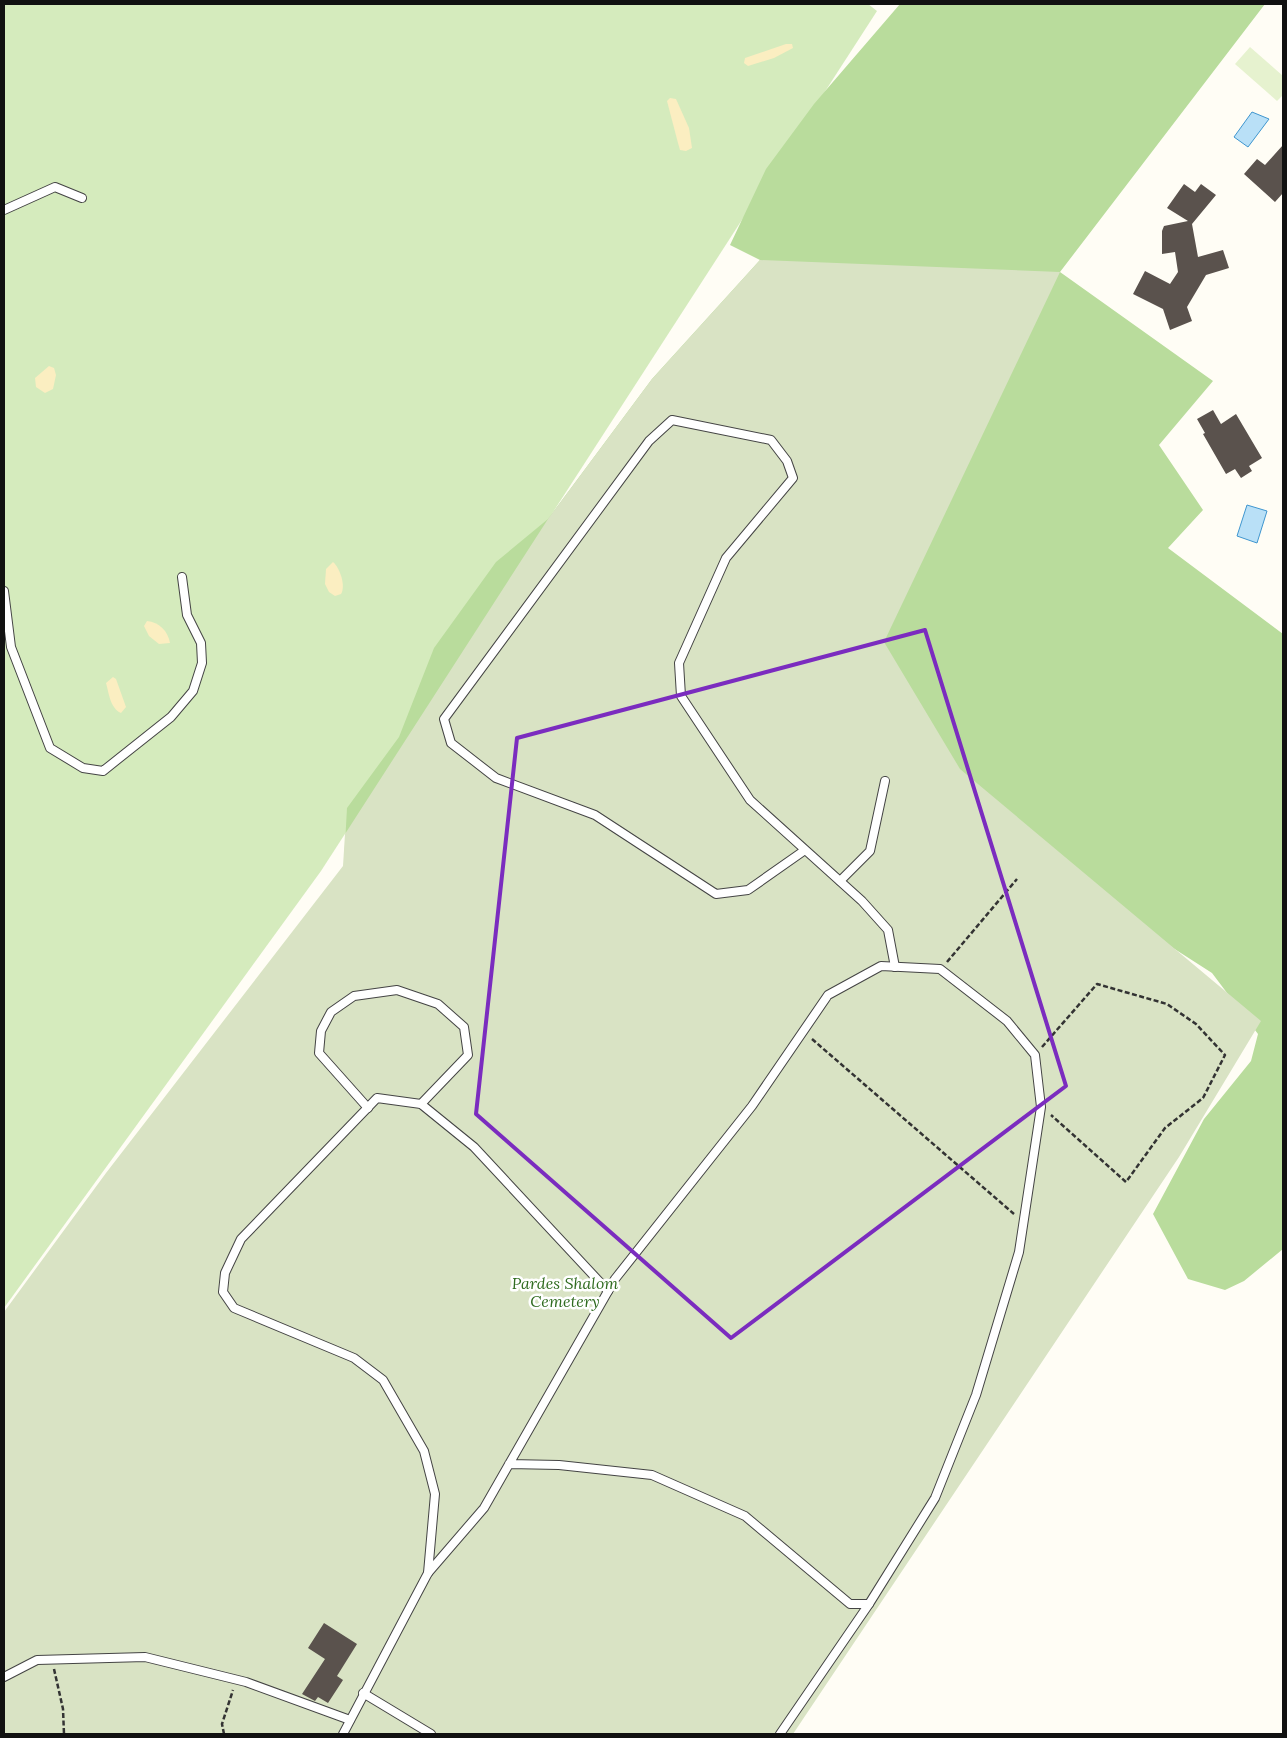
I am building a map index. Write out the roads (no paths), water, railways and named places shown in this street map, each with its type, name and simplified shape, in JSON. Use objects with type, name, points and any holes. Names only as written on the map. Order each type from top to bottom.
[{"type":"lane","points":[[4,210],[55,188],[82,198]]},
{"type":"lane","points":[[805,850],[748,890],[716,894],[595,814],[496,778],[451,743],[444,719],[649,441],[672,420],[771,440],[787,461],[793,478],[726,558],[679,663],[681,696],[750,800],[840,881],[888,930],[895,967]]},
{"type":"lane","points":[[4,591],[11,647],[50,748],[83,768],[103,771],[171,717],[193,691],[202,663],[201,644],[187,615],[182,577]]},
{"type":"lane","points":[[840,881],[870,851],[885,781]]},
{"type":"lane","points":[[343,1734],[428,1573],[484,1508],[615,1279],[752,1106],[828,995],[881,966],[940,969],[1008,1022],[1035,1055],[1041,1107],[1019,1252],[976,1395],[935,1498],[869,1604],[780,1734]]},
{"type":"lane","points":[[368,1108],[319,1054],[321,1031],[331,1012],[354,996],[397,990],[438,1004],[464,1026],[468,1055],[421,1104]]},
{"type":"lane","points":[[428,1573],[435,1494],[424,1451],[383,1380],[354,1358],[234,1308],[224,1292],[226,1273],[241,1239],[377,1098],[421,1104],[474,1147],[608,1291]]},
{"type":"lane","points":[[509,1464],[559,1465],[652,1475],[745,1516],[850,1604],[869,1604]]},
{"type":"lane","points":[[4,1677],[37,1660],[145,1657],[236,1679],[350,1720]]},
{"type":"lane","points":[[364,1693],[431,1734]]},
{"type":"water","points":[[1252,112],[1269,119],[1248,147],[1234,137]]},
{"type":"water","points":[[1247,505],[1267,511],[1257,543],[1237,536]]},
{"type":"park label","name":"Pardes Shalom Cemetery","points":[[565,1292]]}]
